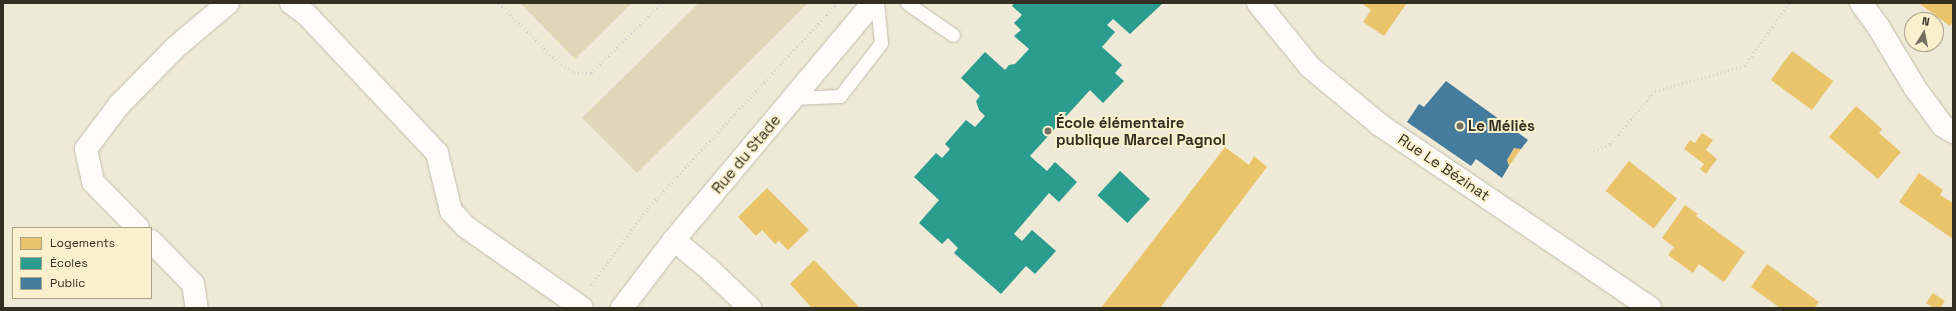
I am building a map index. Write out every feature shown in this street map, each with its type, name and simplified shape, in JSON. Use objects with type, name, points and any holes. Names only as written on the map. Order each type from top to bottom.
[{"type":"street","points":[[137,227],[93,182],[86,149],[119,105],[176,47],[228,3]]},
{"type":"street","points":[[291,3],[307,14],[437,153],[451,211],[466,227],[580,306]]},
{"type":"street","name":"Rue du Stade","points":[[622,308],[674,240],[873,3]]},
{"type":"street","name":"Rue Le Bézinat","points":[[1258,3],[1310,67],[1380,125],[1650,308]]},
{"type":"street","points":[[1861,3],[1879,28],[1915,88],[1943,126],[1953,132]]},
{"type":"street","points":[[674,240],[709,269],[750,308]]},
{"type":"street","points":[[152,242],[193,284],[197,308]]},
{"type":"lane","points":[[793,98],[840,96],[881,43],[877,3]]},
{"type":"lane","points":[[907,3],[954,35]]},
{"type":"path","points":[[499,3],[558,62],[574,72],[591,73],[662,3]]},
{"type":"path","points":[[580,306],[647,210],[837,3]]},
{"type":"path","points":[[1594,151],[1610,144],[1656,91],[1744,66],[1789,3]]},
{"type":"shaded area","points":[[520,3],[632,3],[575,59]]},
{"type":"shaded area","points":[[699,3],[808,3],[637,173],[582,118]]},
{"type":"building: Logements","points":[[1361,3],[1407,3],[1384,36],[1363,22],[1371,10]]},
{"type":"building: Logements","points":[[1953,3],[1953,21],[1950,26],[1944,22],[1944,12],[1931,12],[1920,4]]},
{"type":"building: Logements","points":[[1792,51],[1833,81],[1812,110],[1771,80]]},
{"type":"building: Logements","points":[[1856,106],[1882,129],[1879,133],[1901,152],[1878,179],[1829,137]]},
{"type":"building: Logements","points":[[1702,133],[1713,140],[1706,150],[1717,159],[1706,174],[1700,169],[1704,164],[1684,149],[1690,140],[1695,143]]},
{"type":"building: Logements","points":[[1225,147],[1249,165],[1254,156],[1267,167],[1160,308],[1101,308]]},
{"type":"building: Logements","points":[[1514,148],[1521,149],[1509,166],[1507,160]]},
{"type":"building: Logements","points":[[1629,161],[1677,199],[1654,228],[1606,191]]},
{"type":"building: Logements","points":[[1919,173],[1943,190],[1940,195],[1953,203],[1953,239],[1899,202]]},
{"type":"building: Logements","points":[[767,188],[809,230],[788,250],[779,241],[775,244],[762,230],[756,236],[738,217]]},
{"type":"building: Logements","points":[[1685,205],[1698,214],[1696,216],[1745,252],[1724,282],[1699,264],[1693,273],[1668,255],[1674,247],[1662,238]]},
{"type":"building: Logements","points":[[814,260],[859,307],[812,308],[790,284]]},
{"type":"building: Logements","points":[[1767,264],[1819,302],[1814,308],[1780,308],[1751,287]]},
{"type":"building: Logements","points":[[1933,293],[1945,301],[1940,308],[1934,308],[1926,303]]},
{"type":"building: Écoles","points":[[1014,3],[1163,3],[1130,34],[1113,19],[1107,25],[1115,32],[1102,47],[1122,65],[1115,73],[1124,81],[1103,103],[1090,90],[1030,156],[1047,171],[1055,162],[1077,182],[1059,202],[1049,193],[1014,234],[1022,241],[1032,230],[1056,251],[1035,274],[1026,266],[1001,294],[954,253],[958,248],[948,238],[942,244],[919,223],[939,200],[914,177],[936,153],[942,158],[950,149],[945,144],[966,120],[975,127],[985,116],[979,110],[976,101],[980,96],[961,78],[985,52],[1005,70],[1009,65],[1015,64],[1029,49],[1014,36],[1021,30],[1014,23],[1022,15],[1012,6]]},
{"type":"building: Écoles","points":[[1120,171],[1150,199],[1127,223],[1097,195]]},
{"type":"building: Public","name":"Le Méliès","points":[[1446,81],[1528,140],[1521,149],[1514,148],[1507,160],[1509,166],[1502,178],[1476,159],[1471,166],[1407,122],[1419,104],[1424,107]]},
{"type":"place","name":"Le Méliès","points":[[1460,126]]},
{"type":"place","name":"École élémentaire publique Marcel Pagnol","points":[[1048,131]]}]
